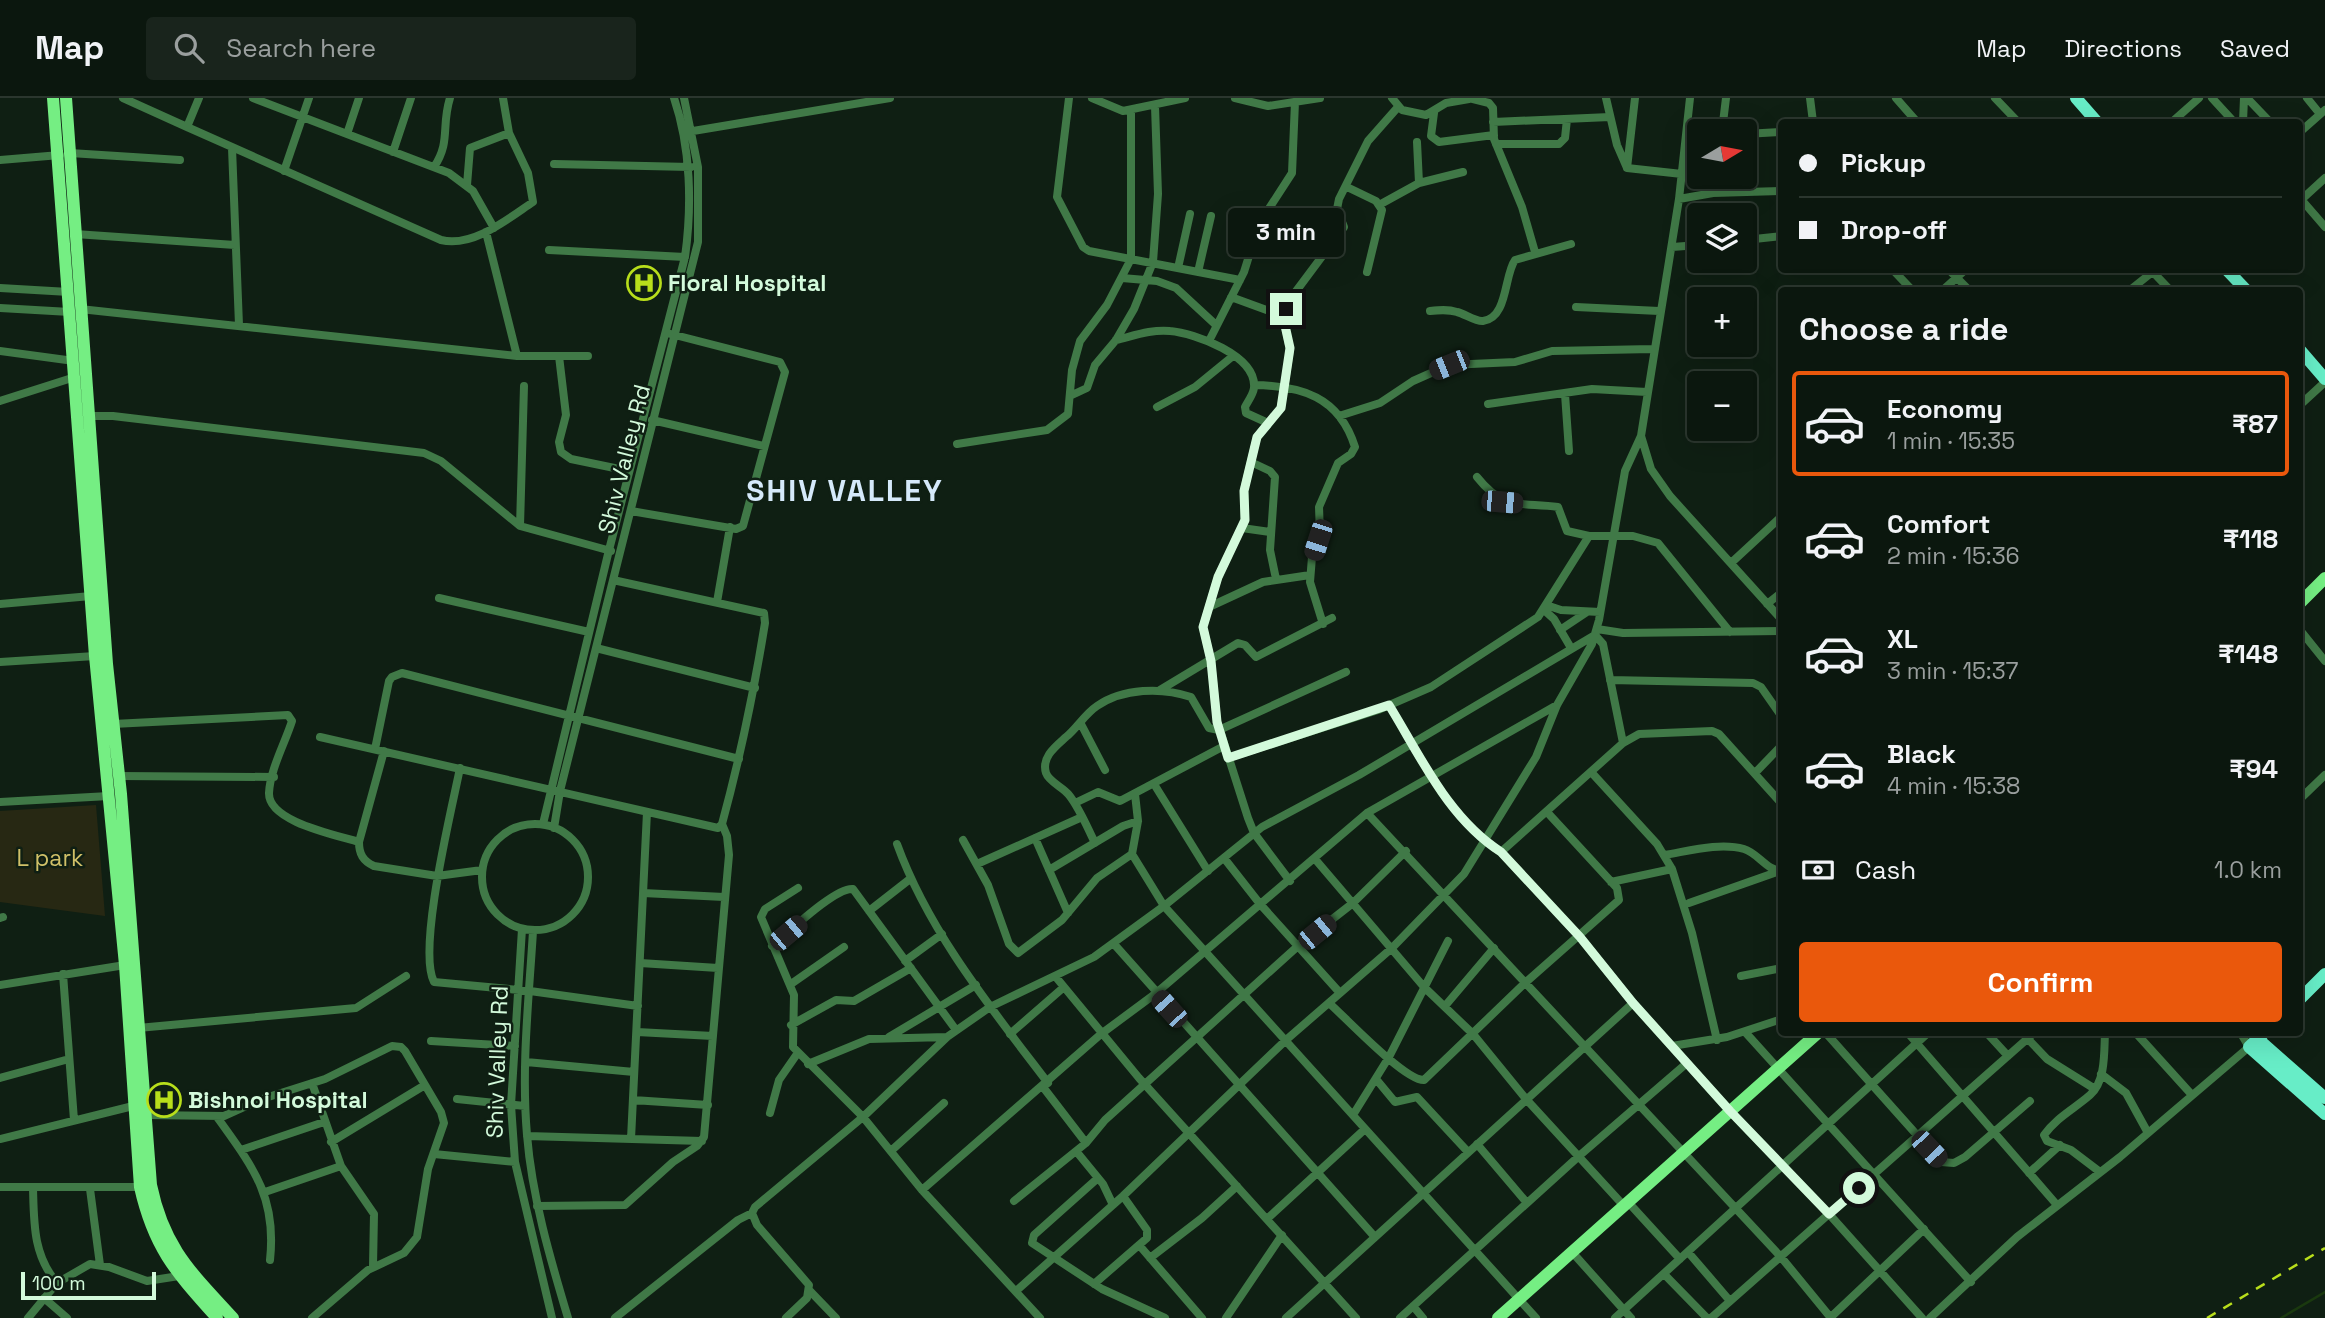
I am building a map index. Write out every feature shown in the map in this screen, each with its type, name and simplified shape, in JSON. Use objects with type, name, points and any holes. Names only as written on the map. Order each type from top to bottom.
[{"type":"main road","points":[[2076,98],[2094,119]]},
{"type":"main road","points":[[2230,273],[2243,287]]},
{"type":"main road","points":[[2303,354],[2325,381]]},
{"type":"main road","points":[[2303,996],[2325,974]]},
{"type":"main road","points":[[2257,1039],[2325,1114]]},
{"type":"main road","points":[[2295,1080],[2325,1098]]},
{"type":"street","points":[[53,98],[65,154],[75,234],[75,377],[95,656],[125,965],[140,1187],[158,1246],[179,1276],[217,1318]]},
{"type":"street","points":[[66,98],[69,292],[75,310],[88,416],[151,1185],[157,1212],[167,1238],[179,1258],[233,1318]]},
{"type":"street","points":[[122,98],[442,240],[455,240],[490,230],[533,202],[528,173],[509,132],[503,98]]},
{"type":"street","points":[[187,127],[199,98]]},
{"type":"street","points":[[253,98],[434,167],[467,184]]},
{"type":"street","points":[[284,171],[309,98]]},
{"type":"street","points":[[348,134],[359,98]]},
{"type":"street","points":[[393,152],[411,98]]},
{"type":"street","points":[[434,167],[444,152],[446,111],[450,98]]},
{"type":"street","name":"Shiv Valley Rd","points":[[543,824],[609,550],[685,257],[689,229],[688,167],[674,98]]},
{"type":"street","name":"Shiv Valley Rd","points":[[554,828],[560,791],[698,242],[698,167],[693,131],[684,98]]},
{"type":"street","points":[[693,131],[890,98]]},
{"type":"street","points":[[1069,98],[1057,186],[1060,209],[1083,247],[1089,251],[1240,280]]},
{"type":"street","points":[[1092,98],[1116,110],[1155,106],[1185,98]]},
{"type":"street","points":[[1235,98],[1268,106],[1320,98]]},
{"type":"street","points":[[1392,98],[1398,107],[1426,115],[1434,113],[1446,103],[1469,99],[1492,106],[1495,140],[1522,207],[1535,253]]},
{"type":"street","points":[[1606,98],[1619,153],[1627,168]]},
{"type":"street","points":[[1627,168],[1635,98]]},
{"type":"street","points":[[1016,1292],[1123,1196],[1286,1040],[1392,948],[1446,894],[1464,874],[1536,757],[1557,705],[1596,632],[1625,471],[1641,436],[1679,199],[1690,98]]},
{"type":"street","points":[[1723,119],[1726,98]]},
{"type":"street","points":[[1810,98],[1812,119]]},
{"type":"street","points":[[1896,98],[1914,119]]},
{"type":"street","points":[[1995,98],[2015,119]]},
{"type":"street","points":[[2175,119],[2199,98]]},
{"type":"street","points":[[2212,98],[2231,119]]},
{"type":"street","points":[[2243,119],[2245,98]]},
{"type":"street","points":[[2245,98],[2267,119]]},
{"type":"street","points":[[2303,129],[2323,112],[2307,98]]},
{"type":"street","points":[[1209,341],[1240,280],[1259,224],[1292,173],[1295,102]]},
{"type":"street","points":[[1072,395],[1087,388],[1096,365],[1116,340],[1147,280],[1153,262],[1158,181],[1155,106]]},
{"type":"street","points":[[1290,881],[1254,833],[1228,758],[1219,730],[1211,661],[1203,627],[1226,556],[1246,516],[1244,491],[1257,437],[1279,412],[1291,341],[1283,316],[1293,292],[1344,227],[1337,204],[1368,141],[1398,107]]},
{"type":"street","points":[[957,444],[1047,429],[1068,414],[1072,395],[1072,370],[1080,341],[1099,317],[1131,258],[1131,110]]},
{"type":"street","points":[[1434,113],[1431,136],[1439,142],[1495,140],[1559,144],[1565,138],[1567,119]]},
{"type":"street","points":[[1493,122],[1610,117]]},
{"type":"street","points":[[509,132],[470,148],[467,184],[490,230],[517,356]]},
{"type":"street","points":[[1757,133],[1778,132]]},
{"type":"street","points":[[1417,142],[1419,183]]},
{"type":"street","points":[[232,148],[239,325]]},
{"type":"street","points":[[0,160],[65,154],[180,160]]},
{"type":"street","points":[[554,164],[698,167]]},
{"type":"street","points":[[1627,168],[1682,174]]},
{"type":"street","points":[[1379,205],[1419,183],[1463,172]]},
{"type":"street","points":[[2303,196],[2325,178]]},
{"type":"street","points":[[1347,187],[1379,205]]},
{"type":"street","points":[[1713,193],[1714,189]]},
{"type":"street","points":[[1679,199],[1713,193],[1778,191]]},
{"type":"street","points":[[2303,202],[2325,227]]},
{"type":"street","points":[[1367,272],[1381,217],[1379,205]]},
{"type":"street","points":[[1178,268],[1190,214]]},
{"type":"street","points":[[1198,272],[1211,216]]},
{"type":"street","points":[[75,234],[235,245]]},
{"type":"street","points":[[1757,239],[1778,236]]},
{"type":"street","points":[[1430,311],[1448,310],[1482,322],[1488,320],[1501,303],[1510,266],[1520,257],[1571,244]]},
{"type":"street","points":[[1672,247],[1687,245]]},
{"type":"street","points":[[549,250],[685,257]]},
{"type":"street","points":[[1896,273],[1909,287]]},
{"type":"street","points":[[1952,273],[1966,287]]},
{"type":"street","points":[[1946,287],[1962,273]]},
{"type":"street","points":[[2133,287],[2150,273]]},
{"type":"street","points":[[2156,273],[2167,287]]},
{"type":"street","points":[[1122,278],[1147,280],[1176,288],[1216,325]]},
{"type":"street","points":[[0,288],[69,292]]},
{"type":"street","points":[[1231,297],[1283,316]]},
{"type":"street","points":[[1576,306],[1659,311]]},
{"type":"street","points":[[0,308],[75,310],[239,325],[517,356],[588,356]]},
{"type":"street","points":[[1116,340],[1170,331],[1209,341],[1233,356],[1249,372],[1254,385],[1245,410],[1268,423]]},
{"type":"street","points":[[631,511],[741,528],[746,522],[785,372],[783,364],[665,332]]},
{"type":"street","points":[[1339,416],[1380,403],[1413,381],[1460,362],[1515,362],[1552,351],[1653,349]]},
{"type":"street","points":[[0,351],[74,361]]},
{"type":"street","points":[[559,356],[566,415],[559,442],[561,452],[571,459],[629,471]]},
{"type":"street","points":[[1157,407],[1195,387],[1233,356]]},
{"type":"street","points":[[0,401],[75,377]]},
{"type":"street","points":[[2303,402],[2325,381]]},
{"type":"street","points":[[1254,385],[1285,388],[1323,398],[1339,416],[1353,441],[1354,451],[1338,463],[1322,496],[1320,534],[1310,575],[1323,624]]},
{"type":"street","points":[[520,526],[524,386]]},
{"type":"street","points":[[1488,404],[1592,389],[1647,392]]},
{"type":"street","points":[[1565,394],[1569,451]]},
{"type":"street","points":[[88,416],[113,416],[424,453],[441,461],[520,526],[620,553]]},
{"type":"street","points":[[652,420],[764,446]]},
{"type":"street","points":[[1641,436],[1651,469],[1663,487],[1778,616]]},
{"type":"street","points":[[1252,463],[1275,477],[1270,532],[1276,579]]},
{"type":"street","points":[[1477,477],[1489,493],[1502,502],[1559,507],[1567,531],[1589,536],[1633,536],[1658,542],[1730,632]]},
{"type":"street","points":[[1731,563],[1778,520]]},
{"type":"street","points":[[717,602],[730,527]]},
{"type":"street","points":[[1242,528],[1270,532]]},
{"type":"street","points":[[1228,758],[1389,705],[1432,687],[1538,617],[1589,536]]},
{"type":"street","points":[[1209,607],[1276,579],[1310,575]]},
{"type":"street","points":[[2303,600],[2325,578]]},
{"type":"street","points":[[537,1206],[625,1205],[702,1141],[708,1105],[729,845],[722,824],[755,688],[765,623],[764,613],[613,580]]},
{"type":"street","points":[[1767,604],[1778,595]]},
{"type":"street","points":[[0,604],[90,596]]},
{"type":"street","points":[[439,598],[589,632]]},
{"type":"street","points":[[1545,608],[1600,612]]},
{"type":"street","points":[[1545,608],[1571,648]]},
{"type":"street","points":[[1560,630],[1587,612]]},
{"type":"street","points":[[1160,690],[1242,643],[1256,657],[1332,618]]},
{"type":"street","points":[[615,1318],[738,1220],[752,1213],[760,1201],[863,1117],[956,1030],[990,1007],[1075,968],[1114,944],[1254,833],[1413,743],[1596,632],[1778,631]]},
{"type":"street","points":[[1596,632],[1603,644],[1623,743]]},
{"type":"street","points":[[2303,634],[2325,661]]},
{"type":"street","points":[[596,648],[755,688]]},
{"type":"street","points":[[0,662],[95,656]]},
{"type":"street","points":[[1095,843],[1075,803],[1048,777],[1045,766],[1054,748],[1100,704],[1142,691],[1160,690],[1191,697],[1209,728],[1219,730],[1346,672]]},
{"type":"street","points":[[375,749],[389,681],[396,674],[739,759]]},
{"type":"street","points":[[1610,680],[1753,683],[1761,687],[1778,711]]},
{"type":"street","points":[[1389,705],[1446,799],[1485,842],[1501,852],[1580,937],[1633,1003],[1922,1318]]},
{"type":"street","points":[[922,1190],[1101,1034],[1156,994],[1367,813],[1557,705]]},
{"type":"street","points":[[113,724],[285,713],[292,721],[274,777],[270,800],[281,814],[359,842]]},
{"type":"street","points":[[1081,724],[1105,770]]},
{"type":"street","points":[[1501,852],[1623,743],[1639,734],[1712,731],[1719,734],[1778,799]]},
{"type":"street","points":[[320,737],[550,788],[713,829],[722,824]]},
{"type":"street","points":[[1075,803],[1098,792],[1116,801],[1135,794],[1224,746]]},
{"type":"street","points":[[1755,773],[1778,749]]},
{"type":"street","points":[[384,751],[359,842],[361,855],[374,866],[437,876],[482,870]]},
{"type":"street","points":[[460,768],[437,876],[430,968],[434,982],[530,991],[638,1006]]},
{"type":"street","points":[[1592,773],[1665,855],[1672,869],[1692,933],[1717,1040]]},
{"type":"street","points":[[2303,796],[2325,775]]},
{"type":"street","points":[[119,776],[274,777]]},
{"type":"street","points":[[1154,784],[1208,871]]},
{"type":"street","points":[[1135,794],[1138,821],[1132,854],[1164,906],[1536,1318]]},
{"type":"street","points":[[0,802],[108,796]]},
{"type":"street","points":[[1329,1003],[1413,1077],[1424,1080],[1525,983],[1619,901],[1620,895],[1611,882],[1547,812]]},
{"type":"street","points":[[631,1139],[647,813]]},
{"type":"street","points":[[1367,813],[1406,851],[1583,1048],[1781,1257],[1831,1318],[1924,1229]]},
{"type":"street","points":[[977,864],[1082,817]]},
{"type":"street","points":[[1049,870],[1123,826],[1138,821]]},
{"type":"street","points":[[533,823],[543,824],[575,840],[582,851],[589,872],[585,897],[570,918],[553,928],[522,929],[506,922],[494,911],[483,890],[482,870],[489,850],[507,831],[533,823]]},
{"type":"street","points":[[1035,838],[1068,913]]},
{"type":"street","points":[[964,839],[1014,952],[1021,953],[1068,913],[1097,878],[1132,854]]},
{"type":"street","points":[[897,844],[910,879],[942,934],[1086,1143]]},
{"type":"street","points":[[1665,855],[1736,847],[1758,856],[1778,870]]},
{"type":"street","points":[[1014,1201],[1086,1143],[1105,1120],[1298,946],[1353,903],[1406,851]]},
{"type":"street","points":[[1224,858],[1260,904],[1340,993]]},
{"type":"street","points":[[1315,859],[1424,987],[1473,1034],[1526,1099],[1578,1156],[1680,1259]]},
{"type":"street","points":[[1611,882],[1672,869]]},
{"type":"street","points":[[1689,903],[1778,871]]},
{"type":"street","points":[[869,911],[910,879]]},
{"type":"street","points":[[798,888],[762,913],[772,947],[791,984],[791,1040],[797,1054],[863,1117],[922,1190],[1039,1318]]},
{"type":"street","points":[[772,947],[820,906],[847,888],[853,889],[956,1030]]},
{"type":"street","points":[[643,893],[724,897]]},
{"type":"street","name":"Shiv Valley Rd","points":[[522,929],[511,1105],[515,1162],[518,1188],[552,1318]]},
{"type":"street","name":"Shiv Valley Rd","points":[[533,930],[526,1062],[527,1136],[537,1206],[568,1318]]},
{"type":"street","points":[[791,1025],[836,1000],[854,1001],[908,964],[942,934]]},
{"type":"street","points":[[1353,1115],[1389,1057],[1447,941]]},
{"type":"street","points":[[1114,944],[1196,1040],[1374,1236]]},
{"type":"street","points":[[791,984],[844,947]]},
{"type":"street","points":[[1445,1006],[1494,948]]},
{"type":"street","points":[[640,963],[718,968]]},
{"type":"street","points":[[0,985],[125,965]]},
{"type":"street","points":[[1741,976],[1778,969]]},
{"type":"street","points":[[63,974],[74,1121]]},
{"type":"street","points":[[138,1028],[356,1008],[406,976]]},
{"type":"street","points":[[1055,976],[1101,1034],[1356,1318]]},
{"type":"street","points":[[889,1037],[975,985]]},
{"type":"street","points":[[1010,1034],[1064,988]]},
{"type":"street","points":[[1286,1318],[1633,1003]]},
{"type":"street","points":[[1672,1046],[1717,1040],[1778,1020]]},
{"type":"street","points":[[637,1032],[713,1036]]},
{"type":"street","points":[[1746,1032],[1971,1282]]},
{"type":"street","points":[[1498,1318],[1815,1036]]},
{"type":"street","points":[[1829,1036],[1941,1162],[1947,1164],[1965,1157],[2030,1101]]},
{"type":"street","points":[[1910,1036],[2057,1205]]},
{"type":"street","points":[[1615,1318],[1924,1036]]},
{"type":"street","points":[[1990,1036],[2008,1056]]},
{"type":"street","points":[[1664,1274],[1709,1318],[2032,1036],[2047,1059],[2095,1089]]},
{"type":"street","points":[[2100,1172],[2060,1145],[2047,1142],[2044,1135],[2060,1116],[2095,1089],[2101,1074],[2105,1036]]},
{"type":"street","points":[[2140,1036],[2192,1095]]},
{"type":"street","points":[[808,1064],[855,1043],[889,1037],[947,1037]]},
{"type":"street","points":[[1930,1318],[2017,1237],[2148,1133],[2257,1039]]},
{"type":"street","points":[[431,1041],[515,1046]]},
{"type":"street","points":[[145,1115],[217,1117],[312,1083],[397,1045],[405,1051],[443,1118],[428,1169],[417,1237],[404,1254],[373,1266],[319,1316]]},
{"type":"street","points":[[770,1113],[779,1080],[797,1054]]},
{"type":"street","points":[[0,1078],[69,1059]]},
{"type":"street","points":[[526,1062],[634,1072]]},
{"type":"street","points":[[1400,1318],[1578,1156],[1687,1063]]},
{"type":"street","points":[[2101,1074],[2126,1093],[2148,1133]]},
{"type":"street","points":[[1376,1079],[1395,1102],[1417,1097],[1468,1152]]},
{"type":"street","points":[[312,1083],[341,1166],[374,1214],[373,1266]]},
{"type":"street","points":[[331,1142],[425,1085]]},
{"type":"street","points":[[457,1099],[525,1106]]},
{"type":"street","points":[[633,1100],[708,1105]]},
{"type":"street","points":[[892,1150],[944,1103]]},
{"type":"street","points":[[0,1139],[133,1106]]},
{"type":"street","points":[[217,1117],[241,1150],[265,1192],[272,1224],[270,1260]]},
{"type":"street","points":[[241,1150],[324,1122]]},
{"type":"street","points":[[1268,1218],[1364,1129]]},
{"type":"street","points":[[527,1136],[702,1141]]},
{"type":"street","points":[[1477,1143],[1527,1203]]},
{"type":"street","points":[[2029,1173],[2060,1145]]},
{"type":"street","points":[[1076,1151],[1098,1178],[1113,1205]]},
{"type":"street","points":[[434,1154],[515,1162]]},
{"type":"street","points":[[265,1192],[341,1166]]},
{"type":"street","points":[[1098,1178],[1031,1239],[1035,1246],[1094,1284],[1165,1318]]},
{"type":"street","points":[[1150,1258],[1209,1212],[1237,1186]]},
{"type":"street","points":[[0,1187],[140,1187]]},
{"type":"street","points":[[33,1188],[38,1248],[43,1264],[57,1283]]},
{"type":"street","points":[[90,1189],[100,1265]]},
{"type":"street","points":[[1094,1284],[1147,1238],[1147,1230],[1123,1196]]},
{"type":"street","points":[[752,1213],[757,1226],[806,1279],[810,1291],[836,1318]]},
{"type":"street","points":[[1226,1318],[1282,1235]]},
{"type":"street","points":[[1139,1245],[1202,1318]]},
{"type":"street","points":[[1572,1252],[1631,1318]]},
{"type":"street","points":[[1688,1252],[1730,1301]]},
{"type":"street","points":[[28,1318],[57,1283],[81,1267],[100,1265],[147,1282],[179,1276]]},
{"type":"street","points":[[786,1318],[803,1303],[810,1291]]},
{"type":"street","points":[[44,1298],[67,1318]]},
{"type":"street","points":[[1413,1307],[1423,1318]]},
{"type":"green space","name":"L park","points":[[96,805],[105,916],[0,902],[0,811]]},
{"type":"waterway","points":[[2281,1318],[2325,1292]]},
{"type":"railway","points":[[2207,1318],[2325,1248]]},
{"type":"place","name":"Floral Hospital","points":[[644,283]]},
{"type":"place","name":"Bishnoi Hospital","points":[[164,1100]]},
{"type":"district","name":"SHIV VALLEY","points":[[845,490]]},
{"type":"route","points":[[1286,309],[1283,316],[1291,341],[1281,408],[1257,437],[1244,491],[1245,520],[1226,556],[1203,627],[1211,661],[1217,722],[1228,758],[1389,705],[1446,799],[1485,842],[1501,852],[1580,937],[1633,1003],[1730,1111],[1829,1214],[1859,1188]]}]
